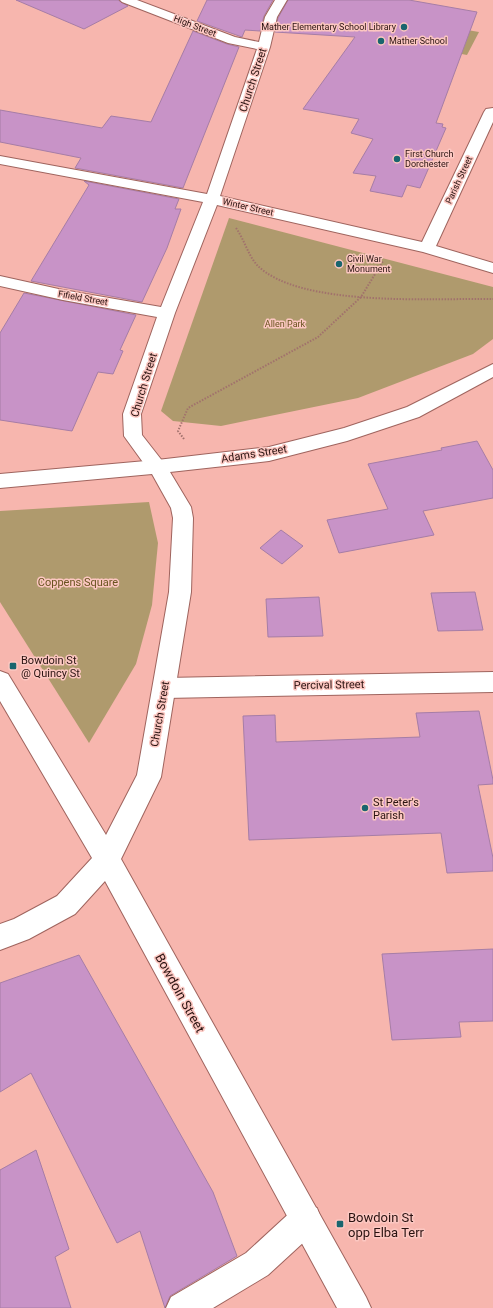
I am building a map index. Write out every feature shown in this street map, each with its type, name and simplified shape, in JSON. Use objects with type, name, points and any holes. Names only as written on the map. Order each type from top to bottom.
[{"type":"street","name":"High Street","points":[[126,0],[232,40],[264,47]]},
{"type":"street","name":"Church Street","points":[[0,937],[20,930],[66,905],[106,860],[148,777],[165,688],[180,592],[183,518],[181,507],[157,467],[133,436],[132,414],[167,313],[210,206],[264,47],[271,17],[281,0]]},
{"type":"street","name":"Parish Street","points":[[427,248],[491,112]]},
{"type":"street","name":"Winter Street","points":[[0,160],[210,206],[427,248],[493,268]]},
{"type":"street","name":"Fifield Street","points":[[0,281],[63,295],[167,313]]},
{"type":"street","name":"Adams Street","points":[[0,481],[157,467],[269,454],[347,434],[413,412],[493,370]]},
{"type":"street","name":"Bowdoin Street","points":[[0,681],[106,860],[355,1308]]},
{"type":"street","name":"Percival Street","points":[[165,688],[493,682]]},
{"type":"street","points":[[182,1308],[257,1264],[306,1219]]},
{"type":"path","points":[[210,206],[229,218],[244,238],[257,264],[279,281],[318,291],[361,297],[493,299]]},
{"type":"path","points":[[186,442],[178,431],[188,408],[318,337],[361,297],[385,259]]},
{"type":"green space","points":[[438,25],[479,32],[467,55],[424,47]]},
{"type":"green space","name":"Allen Park","points":[[229,218],[493,287],[493,339],[473,354],[358,398],[221,426],[173,421],[161,411]]},
{"type":"green space","name":"Coppens Square","points":[[149,502],[158,543],[152,605],[136,664],[89,743],[0,602],[0,511]]},
{"type":"building","points":[[16,0],[118,0],[128,6],[84,29]]},
{"type":"building","points":[[207,0],[273,0],[264,16],[260,31],[245,30],[242,37],[197,21]]},
{"type":"building","points":[[288,0],[409,0],[477,12],[436,123],[443,124],[442,127],[446,128],[420,188],[407,185],[402,197],[370,191],[376,176],[353,173],[373,139],[351,133],[359,119],[303,109],[355,37],[275,32],[278,18]]},
{"type":"building","points":[[193,31],[239,47],[183,188],[75,168],[81,158],[0,142],[0,110],[102,128],[111,116],[151,122]]},
{"type":"building","points":[[84,181],[179,199],[175,209],[181,209],[167,248],[142,302],[31,281],[89,185]]},
{"type":"building","points":[[24,293],[136,315],[120,350],[123,351],[113,374],[98,372],[72,431],[0,420],[0,333]]},
{"type":"building","points":[[477,441],[493,470],[493,498],[423,511],[434,535],[339,553],[327,520],[388,509],[368,464],[442,450],[441,448]]},
{"type":"building","points":[[281,530],[303,546],[282,564],[260,548]]},
{"type":"building","points":[[475,592],[483,630],[438,631],[431,593]]},
{"type":"building","points":[[319,597],[323,636],[268,637],[266,599]]},
{"type":"building","name":"St Peter's Parish","points":[[479,711],[493,780],[493,784],[478,785],[493,858],[493,871],[447,873],[441,833],[249,840],[243,716],[275,715],[276,742],[420,737],[416,713]]},
{"type":"building","points":[[493,949],[493,1021],[459,1022],[461,1037],[392,1040],[382,954]]},
{"type":"building","points":[[79,955],[213,1192],[237,1256],[170,1296],[165,1308],[140,1231],[117,1243],[31,1073],[0,1092],[0,983]]},
{"type":"building","points":[[36,1150],[69,1249],[55,1257],[71,1308],[0,1308],[0,1170]]},
{"type":"place","name":"Mather Elementary School Library","points":[[404,27]]},
{"type":"place","name":"Mather School","points":[[381,41]]},
{"type":"place","name":"First Church Dorchester","points":[[397,159]]},
{"type":"place","name":"Civil War Monument","points":[[339,264]]},
{"type":"place","name":"Bowdoin St @ Quincy St","points":[[13,666]]},
{"type":"place","name":"St Peter's Parish","points":[[365,808]]},
{"type":"place","name":"Bowdoin St opp Elba Terr","points":[[340,1224]]}]
